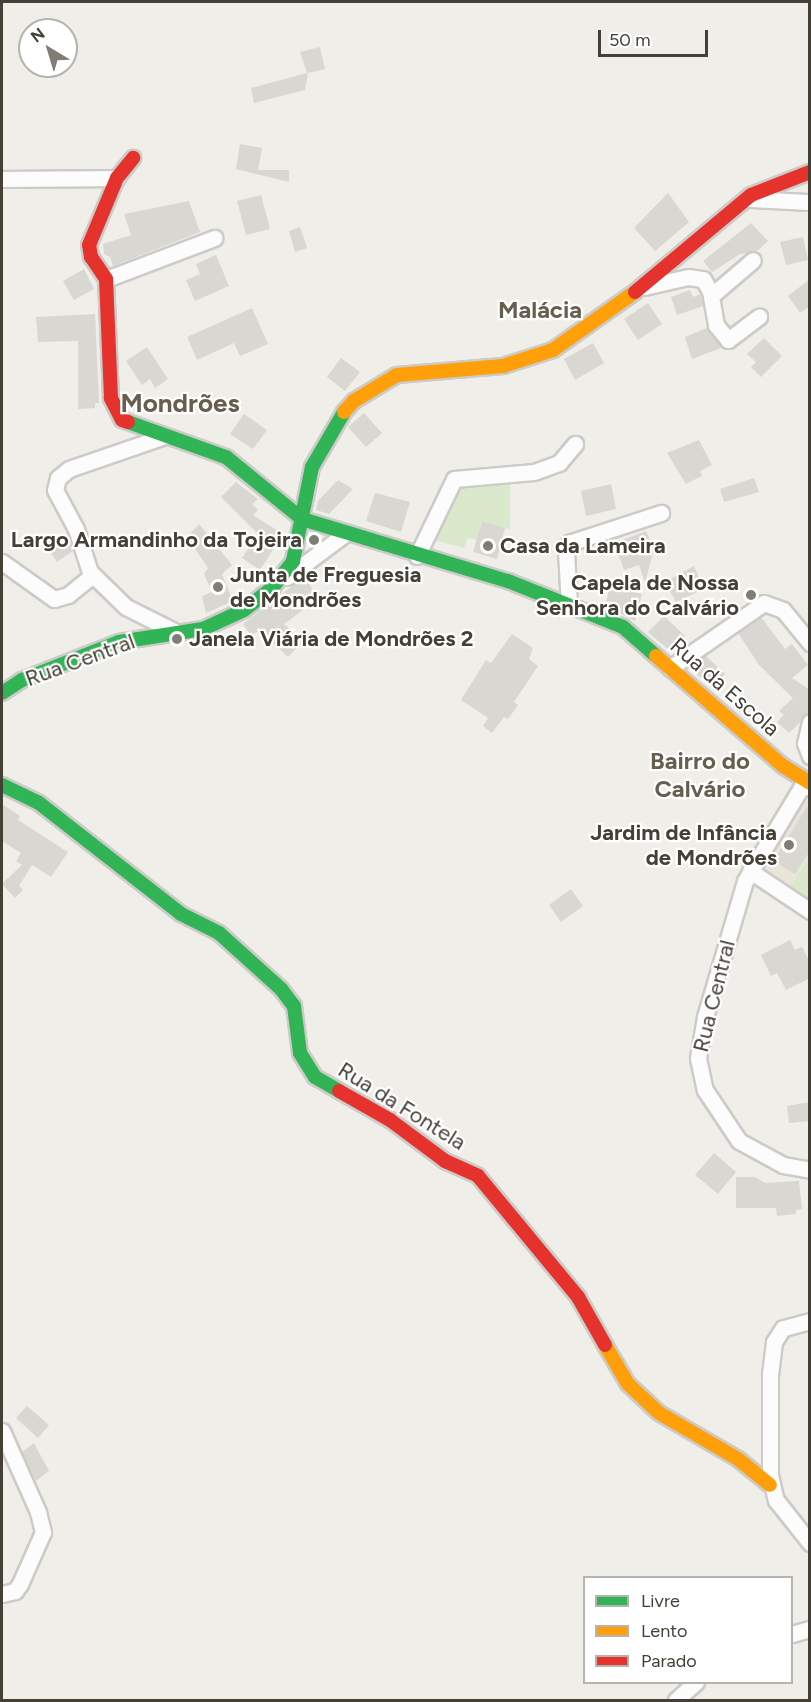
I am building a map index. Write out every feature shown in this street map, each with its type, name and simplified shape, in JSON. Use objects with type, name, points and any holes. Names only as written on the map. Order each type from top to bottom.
[{"type":"street","points":[[133,158],[117,178],[89,245],[91,257],[106,279],[114,408],[127,423],[232,461],[302,519],[345,534]]},
{"type":"street","points":[[261,597],[292,561],[302,519],[307,481],[321,448],[345,409],[374,386],[404,373],[495,367],[537,357],[586,330],[747,198],[810,172]]},
{"type":"street","points":[[2,179],[117,178]]},
{"type":"street","points":[[747,198],[810,202]]},
{"type":"street","points":[[106,279],[214,238]]},
{"type":"street","points":[[711,296],[753,260]]},
{"type":"street","points":[[640,288],[698,276],[736,274]]},
{"type":"street","points":[[698,276],[706,282],[716,325],[727,340],[735,338],[759,317]]},
{"type":"street","points":[[165,436],[69,470],[56,482],[57,494],[76,529],[84,561],[93,574],[126,607],[178,633]]},
{"type":"street","points":[[417,556],[454,480],[534,472],[558,464],[575,444]]},
{"type":"street","points":[[569,605],[566,551],[569,543],[661,513]]},
{"type":"street","points":[[261,597],[345,534]]},
{"type":"street","name":"Rua da Escola","points":[[345,534],[508,581],[628,631],[808,784]]},
{"type":"street","points":[[2,562],[54,599],[68,596],[93,574]]},
{"type":"street","name":"Rua Central","points":[[2,693],[22,680],[119,642],[178,633],[220,623],[261,597]]},
{"type":"street","points":[[670,668],[764,603],[783,610],[810,643]]},
{"type":"street","points":[[810,723],[805,734],[810,756]]},
{"type":"street","name":"Rua Central","points":[[808,784],[750,871],[705,1017],[699,1051],[700,1077],[729,1130],[744,1145],[783,1165],[810,1170]]},
{"type":"street","name":"Rua da Fontela","points":[[2,785],[39,803],[181,914],[219,933],[280,988],[295,1010],[301,1057],[315,1077],[390,1120],[445,1161],[478,1176],[581,1303],[628,1384],[658,1413],[727,1452],[770,1485]]},
{"type":"street","points":[[750,871],[810,910]]},
{"type":"street","points":[[810,1322],[783,1328],[774,1342],[770,1372],[770,1485],[777,1503],[810,1543]]},
{"type":"street","points":[[2,1431],[38,1512],[43,1532],[20,1584],[12,1592],[2,1594]]},
{"type":"street","points":[[793,1634],[810,1629]]},
{"type":"street","points":[[676,1701],[695,1684]]},
{"type":"shaded area","name":"Jardim de Infância de Mondrões","points":[[799,795],[809,799],[809,857],[788,891],[756,870]]},
{"type":"green space","points":[[510,480],[510,529],[482,521],[477,540],[468,538],[464,548],[431,539],[454,484]]},
{"type":"green space","points":[[809,857],[809,906],[789,889]]},
{"type":"building","points":[[320,47],[325,69],[308,73],[305,90],[254,103],[251,88],[307,73],[300,52]]},
{"type":"building","points":[[240,144],[262,148],[258,170],[289,170],[289,182],[236,169]]},
{"type":"building","points":[[668,193],[689,222],[655,251],[634,228]]},
{"type":"building","points":[[261,195],[270,229],[246,235],[237,201]]},
{"type":"building","points":[[189,201],[200,232],[113,266],[110,257],[104,254],[103,244],[131,235],[124,214]]},
{"type":"building","points":[[751,223],[768,241],[757,251],[740,254],[712,272],[703,261]]},
{"type":"building","points":[[300,227],[307,248],[295,252],[289,231]]},
{"type":"building","points":[[803,237],[808,260],[786,265],[780,242]]},
{"type":"building","points":[[216,255],[229,286],[195,301],[186,280],[200,274],[196,264]]},
{"type":"building","points":[[84,269],[94,289],[74,300],[63,281]]},
{"type":"building","points":[[810,279],[810,306],[800,313],[788,296]]},
{"type":"building","points":[[690,290],[693,297],[701,294],[703,306],[677,315],[671,297]]},
{"type":"building","points":[[648,303],[662,324],[638,340],[624,319]]},
{"type":"building","points":[[252,308],[268,344],[240,356],[234,343],[197,360],[187,337]]},
{"type":"building","points":[[95,314],[99,403],[95,403],[95,408],[78,409],[78,341],[38,342],[36,317]]},
{"type":"building","points":[[707,328],[721,348],[692,359],[685,337]]},
{"type":"building","points":[[764,338],[782,356],[761,377],[751,367],[756,362],[747,354]]},
{"type":"building","points":[[593,343],[604,363],[575,380],[564,359]]},
{"type":"building","points":[[147,347],[168,379],[155,388],[150,379],[142,385],[126,361]]},
{"type":"building","points":[[341,358],[360,372],[345,391],[327,377]]},
{"type":"building","points":[[364,413],[382,433],[366,447],[348,427]]},
{"type":"building","points":[[244,414],[267,430],[253,449],[230,434]]},
{"type":"building","points":[[699,440],[712,465],[700,471],[702,476],[686,484],[667,453]]},
{"type":"building","points":[[754,478],[759,492],[724,502],[720,489]]},
{"type":"building","points":[[338,480],[353,489],[329,514],[316,510],[318,501]]},
{"type":"building","points":[[236,482],[258,499],[252,504],[258,510],[253,515],[283,534],[260,570],[242,558],[258,534],[221,497]]},
{"type":"building","points":[[611,484],[616,509],[586,516],[581,491]]},
{"type":"building","points":[[375,493],[410,502],[401,532],[366,521]]},
{"type":"building","name":"Casa da Lameira","points":[[482,521],[505,528],[497,559],[473,552]]},
{"type":"building","points":[[199,524],[232,565],[222,574],[233,601],[206,613],[202,596],[212,592],[204,574],[208,568],[187,537]]},
{"type":"building","points":[[646,531],[654,550],[645,582],[639,565],[624,570],[614,543]]},
{"type":"building","points":[[67,534],[73,551],[57,562],[44,542],[54,535],[58,540]]},
{"type":"building","points":[[694,566],[704,589],[676,602],[665,582]]},
{"type":"building","points":[[304,577],[314,591],[298,603],[303,610],[284,624],[304,641],[288,657],[260,630],[251,636],[243,624]]},
{"type":"building","points":[[610,586],[642,594],[635,621],[605,606]]},
{"type":"building","points":[[664,616],[685,636],[670,651],[648,632]]},
{"type":"building","points":[[761,617],[785,649],[792,644],[808,665],[792,678],[810,690],[810,713],[789,733],[777,722],[784,715],[779,711],[793,698],[759,665],[738,633]]},
{"type":"building","points":[[512,634],[533,648],[529,659],[538,666],[514,702],[518,705],[508,719],[504,717],[492,733],[483,726],[488,718],[461,700],[486,660],[491,663]]},
{"type":"building","points":[[705,655],[725,674],[712,688],[689,667]]},
{"type":"building","points":[[810,802],[810,851],[795,874],[773,861]]},
{"type":"building","points":[[2,804],[20,816],[18,820],[68,852],[51,877],[32,865],[19,886],[23,890],[15,898],[2,884],[22,865],[16,861],[21,853],[2,841]]},
{"type":"building","points":[[571,889],[583,906],[561,922],[549,905]]},
{"type":"building","points":[[790,940],[795,950],[802,947],[810,962],[810,978],[786,990],[777,973],[771,976],[761,955]]},
{"type":"building","points":[[810,1102],[810,1121],[789,1123],[787,1106]]},
{"type":"building","points":[[714,1153],[736,1172],[718,1194],[695,1175]]},
{"type":"building","points":[[736,1177],[755,1177],[765,1183],[799,1181],[802,1209],[796,1210],[796,1214],[777,1216],[776,1208],[736,1208]]},
{"type":"building","points":[[27,1406],[49,1425],[38,1438],[16,1418]]},
{"type":"building","points":[[34,1443],[49,1471],[36,1481],[22,1452]]},
{"type":"traffic: fast","points":[[2,693],[22,680],[119,642],[203,629],[244,610],[273,587],[293,561],[312,467],[344,412]]},
{"type":"traffic: fast","points":[[128,422],[226,457],[302,519],[508,581],[623,627],[656,656]]},
{"type":"traffic: fast","points":[[2,785],[39,803],[181,914],[219,933],[281,989],[294,1006],[300,1053],[315,1077],[339,1091]]},
{"type":"traffic: slow","points":[[344,412],[354,401],[397,375],[503,366],[553,350],[635,292]]},
{"type":"traffic: slow","points":[[656,656],[783,766],[810,783]]},
{"type":"traffic: slow","points":[[605,1345],[628,1384],[659,1413],[738,1459],[770,1485]]},
{"type":"traffic: jam","points":[[128,422],[122,420],[111,398],[106,279],[91,257],[89,245],[117,178],[133,158]]},
{"type":"traffic: jam","points":[[635,292],[751,195],[810,172]]},
{"type":"traffic: jam","points":[[339,1091],[390,1120],[445,1161],[478,1176],[578,1297],[605,1345]]},
{"type":"place","name":"Largo Armandinho da Tojeira","points":[[314,540]]},
{"type":"place","name":"Casa da Lameira","points":[[488,546]]},
{"type":"place","name":"Junta de Freguesia de Mondrões","points":[[218,587]]},
{"type":"place","name":"Capela de Nossa Senhora do Calvário","points":[[751,595]]},
{"type":"place","name":"Janela Viária de Mondrões 2","points":[[177,639]]},
{"type":"place","name":"Jardim de Infância de Mondrões","points":[[789,845]]},
{"type":"district","name":"Malácia","points":[[540,310]]},
{"type":"district","name":"Mondrões","points":[[180,404]]},
{"type":"district","name":"Bairro do Calvário","points":[[700,775]]}]
